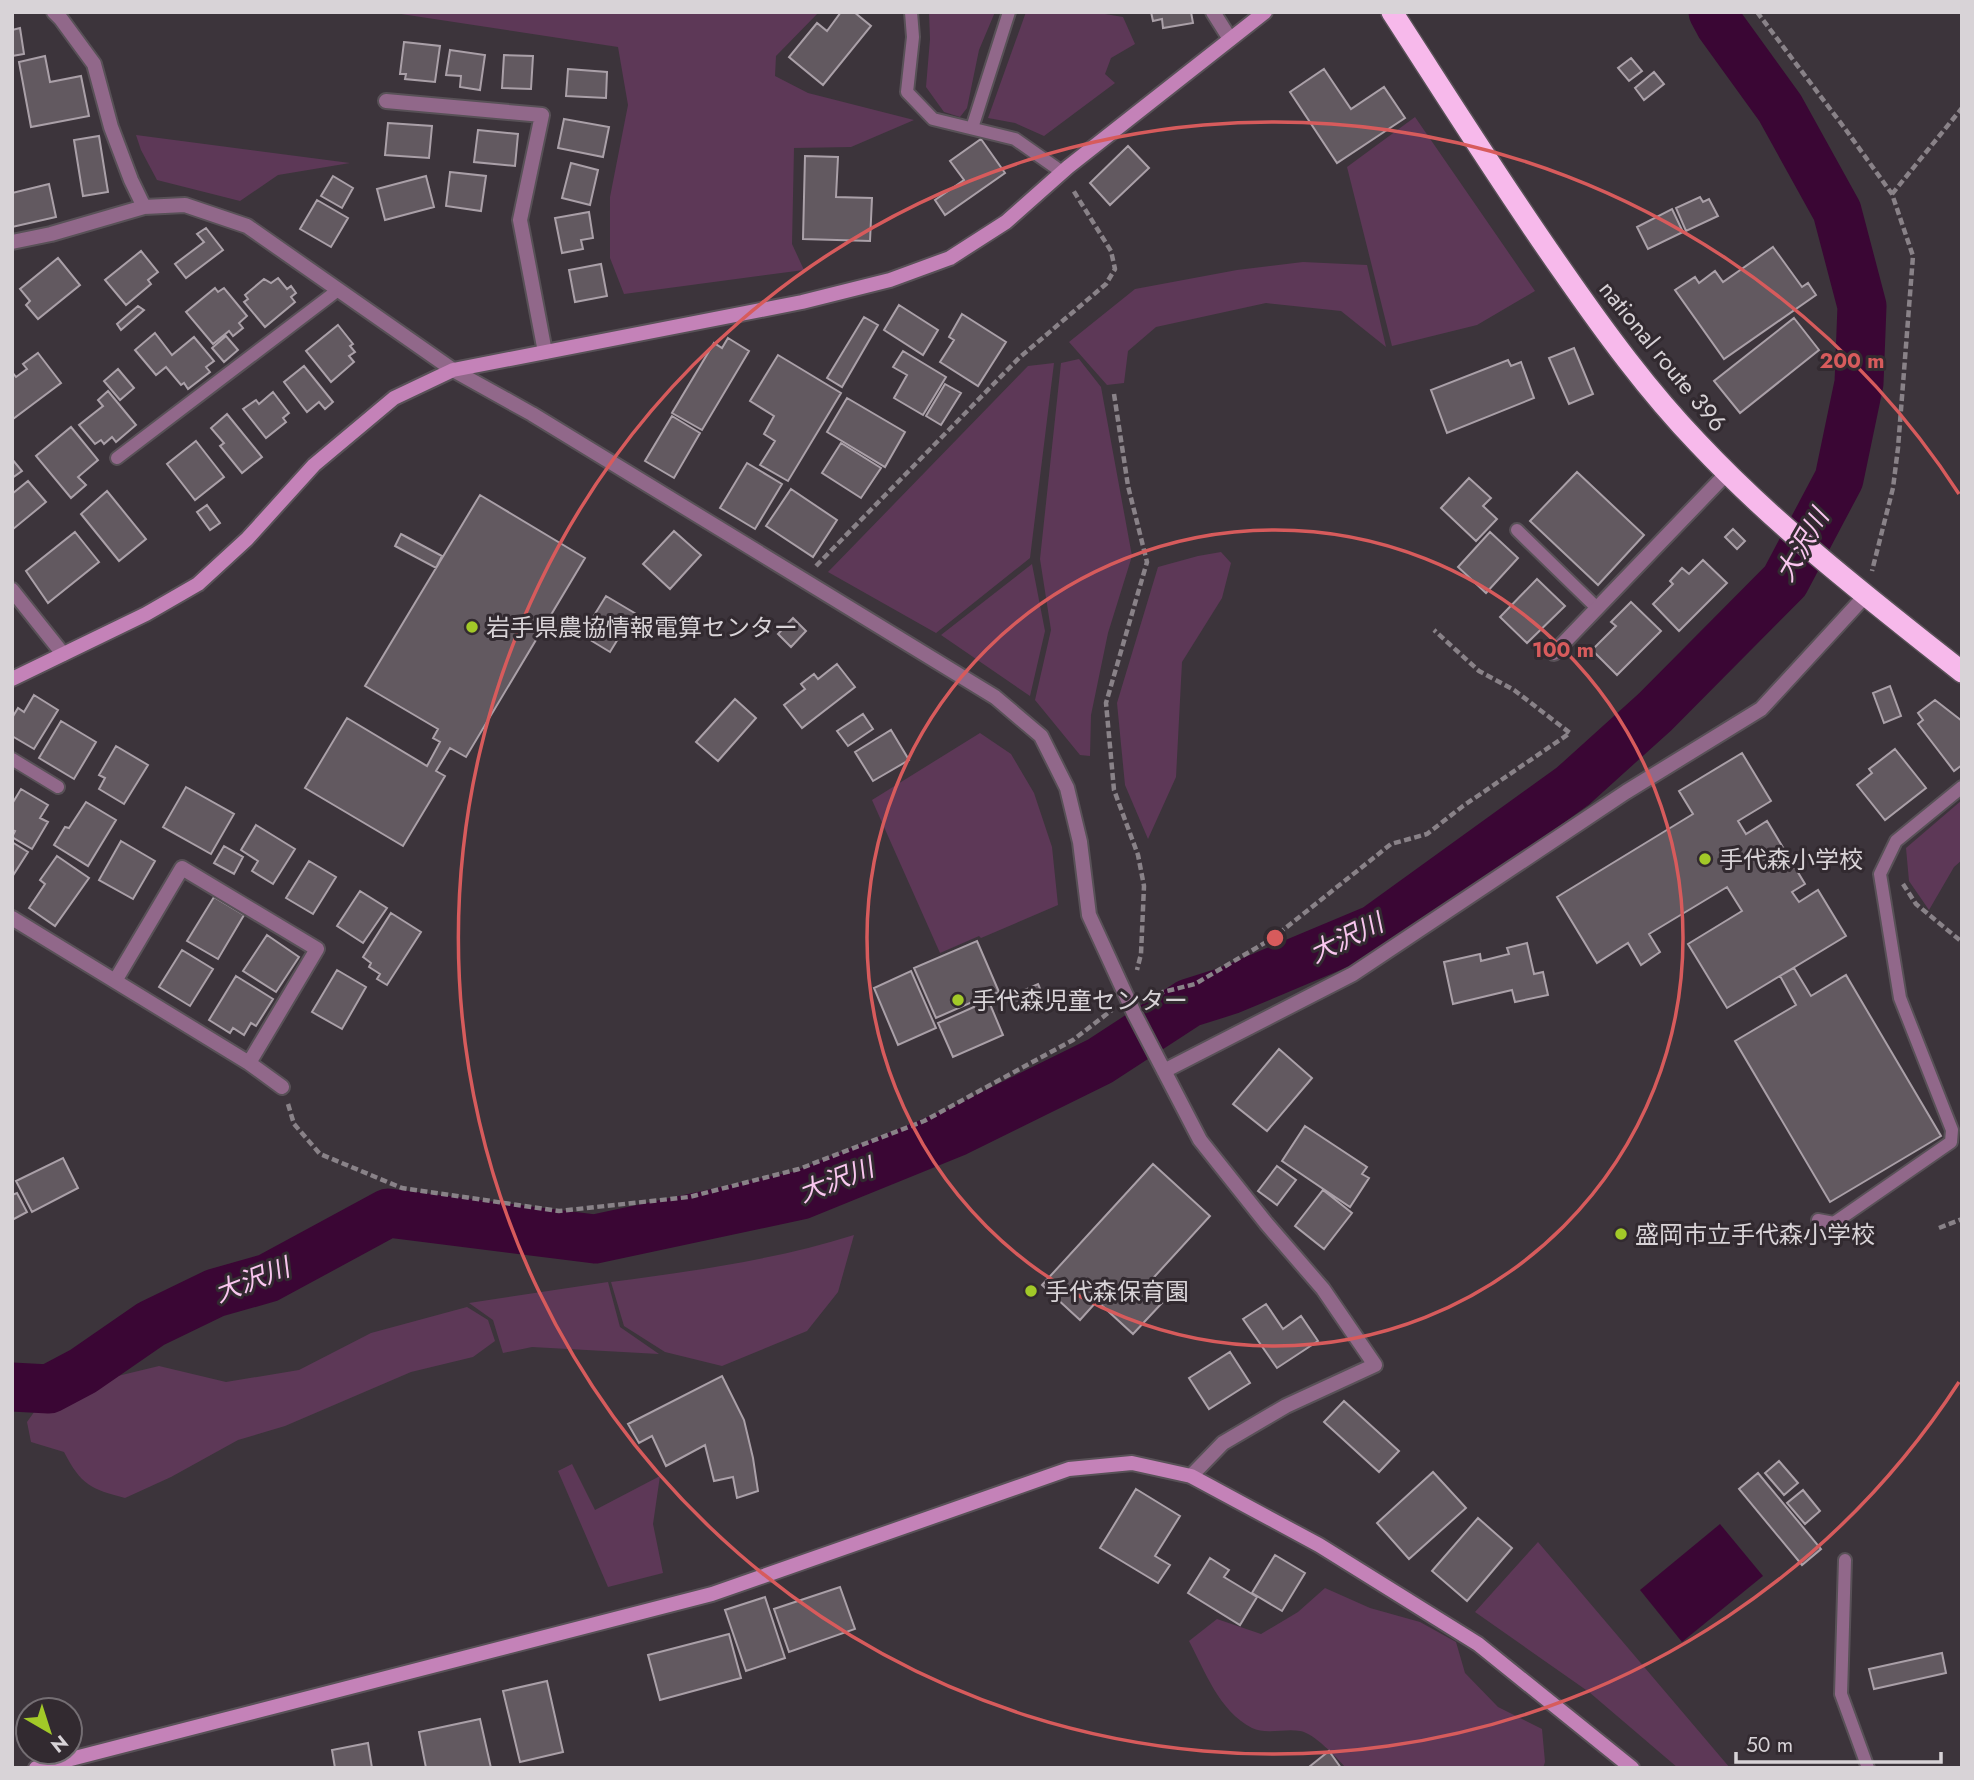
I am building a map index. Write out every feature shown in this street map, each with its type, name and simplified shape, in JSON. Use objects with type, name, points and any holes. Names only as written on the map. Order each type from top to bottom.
[{"type":"highway","name":"national route 396","points":[[1392,12],[1530,225],[1618,351],[1698,443],[1780,522],[1857,589],[1962,672]]},
{"type":"street","points":[[54,12],[94,64],[111,127],[144,207]]},
{"type":"street","points":[[1213,12],[1230,39]]},
{"type":"street","points":[[12,679],[146,614],[198,584],[247,539],[314,465],[394,398],[453,370],[802,302],[890,280],[950,258],[1006,222],[1062,172],[1265,12]]},
{"type":"street","points":[[386,101],[542,115],[520,219],[545,352]]},
{"type":"street","points":[[12,242],[51,234],[144,207],[186,205],[247,226],[453,370],[532,414],[995,697],[1041,736],[1067,788],[1080,842],[1089,915],[1131,1006],[1200,1140],[1323,1289],[1375,1365],[1286,1406],[1223,1443],[1191,1476]]},
{"type":"street","points":[[1554,653],[1728,472]]},
{"type":"street","points":[[1161,1066],[1353,974],[1626,792],[1760,709],[1857,589]]},
{"type":"street","points":[[12,590],[63,654]]},
{"type":"street","points":[[115,981],[181,868],[317,949],[249,1063]]},
{"type":"street","points":[[12,918],[249,1063],[282,1087]]},
{"type":"street","points":[[36,1768],[712,1594],[1069,1469],[1132,1463],[1191,1476],[1319,1545],[1478,1644],[1632,1768]]},
{"type":"lane","points":[[911,12],[913,37],[907,92],[933,119],[1015,139],[1062,172]]},
{"type":"lane","points":[[972,128],[1009,12]]},
{"type":"lane","points":[[117,458],[338,290]]},
{"type":"lane","points":[[1517,530],[1598,608]]},
{"type":"lane","points":[[12,759],[58,787]]},
{"type":"lane","points":[[1818,1220],[1834,1223],[1951,1142],[1952,1130],[1900,998],[1880,874],[1896,841],[1962,787]]},
{"type":"lane","points":[[1845,1560],[1841,1694],[1868,1768]]},
{"type":"path","points":[[1757,12],[1892,194],[1913,256],[1893,488],[1857,589]]},
{"type":"path","points":[[1892,194],[1962,108]]},
{"type":"path","points":[[803,579],[1019,358],[1106,284],[1115,269],[1111,251],[1062,172]]},
{"type":"path","points":[[1114,394],[1128,486],[1147,562],[1106,703],[1114,790],[1138,855],[1144,886],[1141,954],[1131,1006]]},
{"type":"path","points":[[282,1087],[294,1124],[320,1154],[402,1188],[559,1211],[689,1196],[799,1169],[923,1121],[1131,1006],[1195,984],[1273,937],[1391,844],[1427,834],[1463,806],[1570,733],[1514,690],[1479,671],[1434,630]]},
{"type":"path","points":[[1902,883],[1916,904],[1962,942]]},
{"type":"path","points":[[1939,1228],[1962,1219]]},
{"type":"shaded area","points":[[388,12],[819,12],[776,56],[775,76],[808,93],[914,120],[851,147],[794,148],[792,244],[804,270],[624,294],[610,258],[610,197],[628,105],[618,47]]},
{"type":"shaded area","points":[[929,12],[995,12],[979,50],[967,108],[960,117],[944,112],[926,87]]},
{"type":"shaded area","points":[[1026,12],[1093,12],[1123,17],[1135,44],[1111,58],[1105,74],[1115,83],[1044,136],[1015,123],[988,118]]},
{"type":"shaded area","points":[[1415,117],[1535,291],[1477,325],[1392,346],[1347,167]]},
{"type":"shaded area","points":[[136,135],[350,163],[278,175],[240,201],[157,180]]},
{"type":"shaded area","points":[[1303,262],[1367,265],[1386,347],[1341,311],[1266,303],[1156,327],[1128,351],[1124,383],[1107,385],[1069,342],[1135,289],[1237,270]]},
{"type":"shaded area","points":[[1079,359],[1101,387],[1132,556],[1108,633],[1091,715],[1090,756],[1080,755],[1035,700],[1051,630],[1040,559],[1061,363]]},
{"type":"shaded area","points":[[1054,363],[1030,558],[936,633],[828,572],[1028,366]]},
{"type":"shaded area","points":[[1221,552],[1231,563],[1222,598],[1182,662],[1176,777],[1148,839],[1125,785],[1117,703],[1158,567]]},
{"type":"shaded area","points":[[1032,564],[1045,631],[1030,696],[941,635]]},
{"type":"shaded area","points":[[980,733],[1011,754],[1034,793],[1052,847],[1058,905],[940,953],[872,800]]},
{"type":"shaded area","points":[[1962,800],[1962,860],[1954,867],[1929,910],[1909,881],[1906,848]]},
{"type":"shaded area","points":[[854,1235],[838,1292],[807,1331],[722,1366],[665,1352],[624,1326],[611,1282],[764,1258]]},
{"type":"shaded area","points":[[608,1282],[620,1327],[659,1354],[532,1347],[503,1353],[493,1320],[469,1303]]},
{"type":"shaded area","points":[[467,1307],[488,1320],[495,1341],[473,1357],[411,1372],[285,1426],[238,1440],[171,1477],[125,1498],[88,1484],[76,1472],[64,1452],[31,1442],[27,1422],[37,1408],[97,1381],[159,1366],[226,1382],[299,1370],[371,1333]]},
{"type":"shaded area","points":[[572,1464],[595,1510],[660,1476],[653,1524],[663,1573],[608,1587],[558,1471]]},
{"type":"shaded area","points":[[1720,1524],[1763,1576],[1682,1642],[1640,1590]]},
{"type":"shaded area","points":[[1538,1542],[1730,1768],[1678,1768],[1589,1692],[1475,1612]]},
{"type":"shaded area","points":[[1325,1588],[1370,1608],[1420,1622],[1456,1642],[1465,1673],[1498,1707],[1542,1729],[1545,1762],[1543,1768],[1346,1768],[1306,1733],[1294,1730],[1257,1730],[1240,1721],[1214,1689],[1189,1641],[1217,1619],[1261,1634],[1298,1612]]},
{"type":"building","points":[[841,12],[854,12],[871,26],[823,85],[789,57],[817,23],[827,31]]},
{"type":"building","points":[[1151,12],[1191,12],[1193,23],[1163,28],[1162,19],[1153,21]]},
{"type":"building","points":[[20,28],[24,54],[12,56],[12,30]]},
{"type":"building","points":[[404,42],[440,46],[435,82],[405,79],[406,74],[400,74]]},
{"type":"building","points":[[450,50],[485,55],[480,90],[460,87],[461,76],[446,75]]},
{"type":"building","points":[[504,55],[533,56],[531,89],[502,88]]},
{"type":"building","points":[[45,56],[50,82],[81,76],[89,116],[31,127],[19,62]]},
{"type":"building","points":[[1631,58],[1642,71],[1629,81],[1618,68]]},
{"type":"building","points":[[568,69],[607,72],[606,98],[566,96]]},
{"type":"building","points":[[1324,69],[1351,109],[1384,87],[1405,118],[1337,163],[1290,92]]},
{"type":"building","points":[[1654,72],[1664,84],[1644,100],[1635,88]]},
{"type":"building","points":[[564,119],[609,127],[603,157],[558,148]]},
{"type":"building","points":[[388,123],[432,126],[429,158],[385,155]]},
{"type":"building","points":[[478,130],[518,134],[515,166],[474,162]]},
{"type":"building","points":[[99,136],[108,192],[83,196],[74,140]]},
{"type":"building","points":[[981,139],[1005,173],[945,215],[935,200],[964,180],[950,161]]},
{"type":"building","points":[[1128,146],[1149,168],[1110,205],[1090,183]]},
{"type":"building","points":[[805,156],[838,157],[836,197],[872,198],[870,241],[803,239]]},
{"type":"building","points":[[571,163],[598,170],[590,205],[562,198]]},
{"type":"building","points":[[450,172],[486,176],[481,211],[446,206]]},
{"type":"building","points":[[333,176],[353,188],[342,208],[321,196]]},
{"type":"building","points":[[426,176],[434,207],[385,220],[377,189]]},
{"type":"building","points":[[49,184],[56,217],[12,227],[12,193]]},
{"type":"building","points":[[1700,197],[1703,202],[1709,199],[1718,216],[1686,231],[1676,208]]},
{"type":"building","points":[[317,200],[348,218],[331,247],[300,229]]},
{"type":"building","points":[[1672,209],[1683,232],[1648,249],[1637,227]]},
{"type":"building","points":[[589,212],[593,238],[581,240],[583,249],[562,253],[555,218]]},
{"type":"building","points":[[206,228],[223,250],[186,278],[175,264],[204,242],[197,234]]},
{"type":"building","points":[[1773,247],[1802,287],[1808,283],[1816,295],[1724,359],[1675,290],[1695,277],[1699,283],[1715,271],[1723,282]]},
{"type":"building","points":[[141,251],[158,272],[148,280],[151,284],[126,305],[105,280]]},
{"type":"building","points":[[58,258],[80,285],[38,319],[26,305],[30,301],[20,289]]},
{"type":"building","points":[[601,264],[607,296],[575,302],[569,270]]},
{"type":"building","points":[[278,278],[287,289],[291,286],[296,293],[291,297],[295,302],[265,327],[244,302],[248,299],[245,295],[264,279],[271,283]]},
{"type":"building","points":[[215,288],[218,292],[224,288],[247,316],[239,323],[243,328],[233,336],[229,331],[213,344],[186,312]]},
{"type":"building","points":[[899,305],[938,330],[923,355],[884,330]]},
{"type":"building","points":[[138,306],[144,310],[121,330],[117,324]]},
{"type":"building","points":[[962,314],[1006,342],[978,386],[940,362],[954,340],[949,337]]},
{"type":"building","points":[[864,317],[878,325],[842,387],[827,378]]},
{"type":"building","points":[[1794,318],[1819,350],[1740,413],[1714,381]]},
{"type":"building","points":[[338,325],[353,344],[350,346],[355,352],[349,356],[354,362],[331,382],[306,351]]},
{"type":"building","points":[[155,333],[172,355],[194,337],[214,361],[206,367],[210,372],[188,389],[184,383],[181,385],[166,367],[156,375],[135,350]]},
{"type":"building","points":[[226,336],[238,350],[224,362],[212,348]]},
{"type":"building","points":[[728,338],[749,351],[702,430],[672,413],[714,343],[722,348]]},
{"type":"building","points":[[1574,348],[1593,394],[1569,404],[1549,358]]},
{"type":"building","points":[[903,351],[946,377],[923,415],[894,398],[907,375],[893,367]]},
{"type":"building","points":[[38,353],[61,383],[13,419],[12,372],[16,377],[27,369],[23,364]]},
{"type":"building","points":[[778,355],[841,393],[788,481],[760,465],[775,441],[764,434],[774,416],[750,401]]},
{"type":"building","points":[[1508,360],[1511,366],[1521,362],[1534,398],[1447,433],[1431,390]]},
{"type":"building","points":[[304,366],[333,402],[325,409],[319,402],[307,412],[284,382]]},
{"type":"building","points":[[118,369],[134,388],[120,400],[104,381]]},
{"type":"building","points":[[945,384],[961,393],[941,425],[926,416]]},
{"type":"building","points":[[108,391],[136,425],[116,442],[112,437],[104,444],[101,440],[95,444],[79,425],[103,406],[98,400]]},
{"type":"building","points":[[273,392],[289,413],[283,418],[286,422],[266,438],[243,409],[256,400],[259,404]]},
{"type":"building","points":[[847,398],[905,432],[885,467],[827,432]]},
{"type":"building","points":[[227,414],[262,457],[242,473],[220,446],[224,443],[211,428]]},
{"type":"building","points":[[672,416],[700,433],[674,478],[645,461]]},
{"type":"building","points":[[71,427],[98,460],[78,477],[86,485],[71,498],[36,456]]},
{"type":"building","points":[[196,441],[224,477],[195,500],[167,464]]},
{"type":"building","points":[[841,443],[881,468],[861,498],[822,473]]},
{"type":"building","points":[[12,459],[22,471],[12,478]]},
{"type":"building","points":[[747,463],[782,484],[755,529],[720,508]]},
{"type":"building","points":[[1577,472],[1644,535],[1598,585],[1530,521]]},
{"type":"building","points":[[1469,478],[1491,498],[1483,506],[1497,519],[1476,541],[1441,508]]},
{"type":"building","points":[[28,481],[46,502],[12,530],[12,494]]},
{"type":"building","points":[[791,489],[837,520],[813,557],[766,526]]},
{"type":"building","points":[[107,491],[146,539],[119,561],[81,514]]},
{"type":"building","name":"岩手県農協情報電算センター","points":[[480,495],[585,558],[466,757],[450,748],[436,771],[445,776],[403,846],[305,788],[347,718],[427,766],[440,742],[433,738],[438,729],[365,686]]},
{"type":"building","points":[[207,505],[220,523],[210,530],[197,512]]},
{"type":"building","points":[[1733,529],[1745,541],[1737,549],[1725,537]]},
{"type":"building","points":[[674,531],[701,555],[670,589],[643,564]]},
{"type":"building","points":[[75,532],[99,562],[48,603],[26,571]]},
{"type":"building","points":[[1490,532],[1518,558],[1486,593],[1458,567]]},
{"type":"building","points":[[401,534],[442,556],[436,568],[395,546]]},
{"type":"building","points":[[1703,560],[1727,583],[1679,631],[1653,604],[1673,584],[1670,581],[1682,568],[1689,574]]},
{"type":"building","points":[[1537,579],[1565,606],[1527,643],[1500,617]]},
{"type":"building","points":[[606,596],[638,615],[625,637],[621,634],[610,652],[582,635]]},
{"type":"building","points":[[1631,602],[1661,631],[1617,675],[1592,650],[1616,626],[1611,622]]},
{"type":"building","points":[[793,618],[806,631],[791,647],[778,634]]},
{"type":"building","points":[[837,664],[855,687],[802,728],[784,705],[805,689],[801,684],[814,674],[818,679]]},
{"type":"building","points":[[1890,686],[1901,716],[1884,723],[1873,693]]},
{"type":"building","points":[[34,695],[58,710],[34,749],[12,736],[12,718],[18,708],[24,712]]},
{"type":"building","points":[[735,699],[756,718],[718,761],[696,742]]},
{"type":"building","points":[[1935,700],[1962,721],[1962,765],[1954,771],[1918,724],[1923,720],[1918,713]]},
{"type":"building","points":[[863,714],[873,729],[848,746],[837,731]]},
{"type":"building","points":[[61,721],[96,742],[74,779],[39,758]]},
{"type":"building","points":[[891,730],[909,760],[873,781],[855,752]]},
{"type":"building","points":[[116,746],[148,765],[124,804],[99,789],[105,778],[99,775]]},
{"type":"building","points":[[1895,749],[1926,788],[1885,820],[1857,785],[1872,773],[1869,769]]},
{"type":"building","name":"手代森小学校","points":[[1742,753],[1771,801],[1738,821],[1746,834],[1767,821],[1805,884],[1792,892],[1799,902],[1818,890],[1846,936],[1727,1008],[1688,944],[1742,911],[1727,887],[1649,934],[1660,952],[1641,965],[1628,943],[1597,963],[1557,897],[1693,814],[1679,791]]},
{"type":"building","points":[[186,787],[234,814],[211,854],[163,827]]},
{"type":"building","points":[[21,789],[48,805],[40,818],[48,822],[32,849],[12,837],[15,831],[12,830],[12,804]]},
{"type":"building","points":[[86,802],[116,820],[88,866],[54,845]]},
{"type":"building","points":[[256,825],[295,849],[273,884],[252,871],[258,861],[241,850]]},
{"type":"building","points":[[121,841],[155,861],[133,899],[99,880]]},
{"type":"building","points":[[12,842],[28,852],[12,877]]},
{"type":"building","points":[[224,846],[243,857],[234,874],[214,863]]},
{"type":"building","points":[[57,856],[89,878],[55,926],[29,908],[45,884],[40,880]]},
{"type":"building","points":[[309,861],[336,877],[313,914],[286,898]]},
{"type":"building","points":[[360,891],[387,908],[363,943],[337,926]]},
{"type":"building","points":[[214,897],[244,915],[218,959],[187,941]]},
{"type":"building","points":[[391,913],[421,932],[387,985],[377,979],[380,974],[369,967],[371,963],[363,957]]},
{"type":"building","points":[[267,935],[299,957],[276,992],[243,971]]},
{"type":"building","name":"手代森児童センター","points":[[977,941],[999,992],[987,997],[1003,1035],[953,1057],[938,1023],[974,1007],[972,1002],[936,1018],[914,968]]},
{"type":"building","points":[[1527,943],[1534,974],[1543,972],[1548,995],[1515,1002],[1512,990],[1453,1004],[1444,962],[1480,954],[1481,961],[1509,954],[1507,948]]},
{"type":"building","points":[[182,950],[213,969],[190,1006],[159,987]]},
{"type":"building","points":[[1794,968],[1811,996],[1846,975],[1941,1136],[1830,1202],[1735,1041],[1796,1005],[1780,976]]},
{"type":"building","points":[[337,970],[366,987],[342,1029],[312,1012]]},
{"type":"building","points":[[911,971],[936,1028],[898,1045],[874,988]]},
{"type":"building","points":[[236,976],[273,999],[256,1026],[251,1023],[244,1035],[233,1028],[230,1033],[209,1020]]},
{"type":"building","points":[[1038,984],[1042,993],[1011,1007],[1007,998]]},
{"type":"building","points":[[1279,1049],[1312,1078],[1267,1131],[1233,1104]]},
{"type":"building","points":[[1305,1126],[1367,1167],[1362,1174],[1369,1178],[1350,1207],[1282,1161]]},
{"type":"building","points":[[63,1158],[78,1188],[32,1212],[16,1181]]},
{"type":"building","name":"手代森保育園","points":[[1153,1164],[1210,1216],[1145,1287],[1162,1303],[1133,1334],[1097,1301],[1080,1320],[1042,1285]]},
{"type":"building","points":[[1277,1166],[1296,1180],[1277,1205],[1258,1191]]},
{"type":"building","points":[[1323,1190],[1352,1213],[1324,1249],[1295,1226]]},
{"type":"building","points":[[17,1193],[27,1212],[12,1220],[12,1195]]},
{"type":"building","points":[[1266,1304],[1283,1329],[1301,1316],[1318,1341],[1277,1368],[1243,1319]]},
{"type":"building","points":[[1230,1352],[1250,1383],[1209,1409],[1189,1378]]},
{"type":"building","points":[[722,1376],[744,1420],[758,1491],[737,1498],[733,1477],[714,1481],[705,1445],[666,1466],[652,1436],[639,1443],[628,1424]]},
{"type":"building","points":[[1344,1401],[1399,1451],[1379,1472],[1324,1422]]},
{"type":"building","points":[[1779,1461],[1798,1483],[1784,1495],[1765,1473]]},
{"type":"building","points":[[1433,1472],[1466,1508],[1409,1559],[1377,1523]]},
{"type":"building","points":[[1758,1473],[1821,1549],[1802,1565],[1739,1489]]},
{"type":"building","points":[[1136,1489],[1180,1516],[1155,1556],[1170,1565],[1158,1583],[1100,1548]]},
{"type":"building","points":[[1803,1490],[1820,1511],[1805,1524],[1787,1503]]},
{"type":"building","points":[[1478,1518],[1512,1548],[1467,1601],[1432,1571]]},
{"type":"building","points":[[1275,1555],[1305,1573],[1282,1611],[1252,1593]]},
{"type":"building","points":[[1210,1558],[1229,1570],[1224,1577],[1257,1597],[1240,1625],[1188,1593]]},
{"type":"building","points":[[840,1587],[855,1629],[789,1652],[774,1609]]},
{"type":"building","points":[[765,1597],[785,1658],[746,1671],[725,1610]]},
{"type":"building","points":[[729,1634],[741,1678],[660,1700],[648,1655]]},
{"type":"building","points":[[1942,1653],[1946,1673],[1874,1689],[1869,1669]]},
{"type":"building","points":[[547,1681],[563,1752],[520,1762],[503,1691]]},
{"type":"building","points":[[480,1719],[491,1768],[426,1768],[419,1732]]},
{"type":"building","points":[[368,1743],[372,1768],[335,1768],[332,1750]]},
{"type":"building","points":[[1329,1751],[1341,1768],[1309,1768],[1309,1767]]},
{"type":"waterway","name":"大沢川","points":[[12,1387],[49,1389],[83,1371],[151,1324],[215,1293],[268,1278],[388,1213],[595,1239],[801,1195],[956,1132],[1100,1061],[1189,1003],[1230,990],[1375,929],[1573,786],[1655,712],[1785,581],[1839,479],[1859,383],[1862,306],[1837,211],[1780,108],[1713,12]]},
{"type":"place","name":"岩手県農協情報電算センター","points":[[472,627]]},
{"type":"place","name":"手代森小学校","points":[[1705,859]]},
{"type":"place","name":"手代森児童センター","points":[[958,1000]]},
{"type":"place","name":"盛岡市立手代森小学校","points":[[1621,1234]]},
{"type":"place","name":"手代森保育園","points":[[1031,1291]]}]
